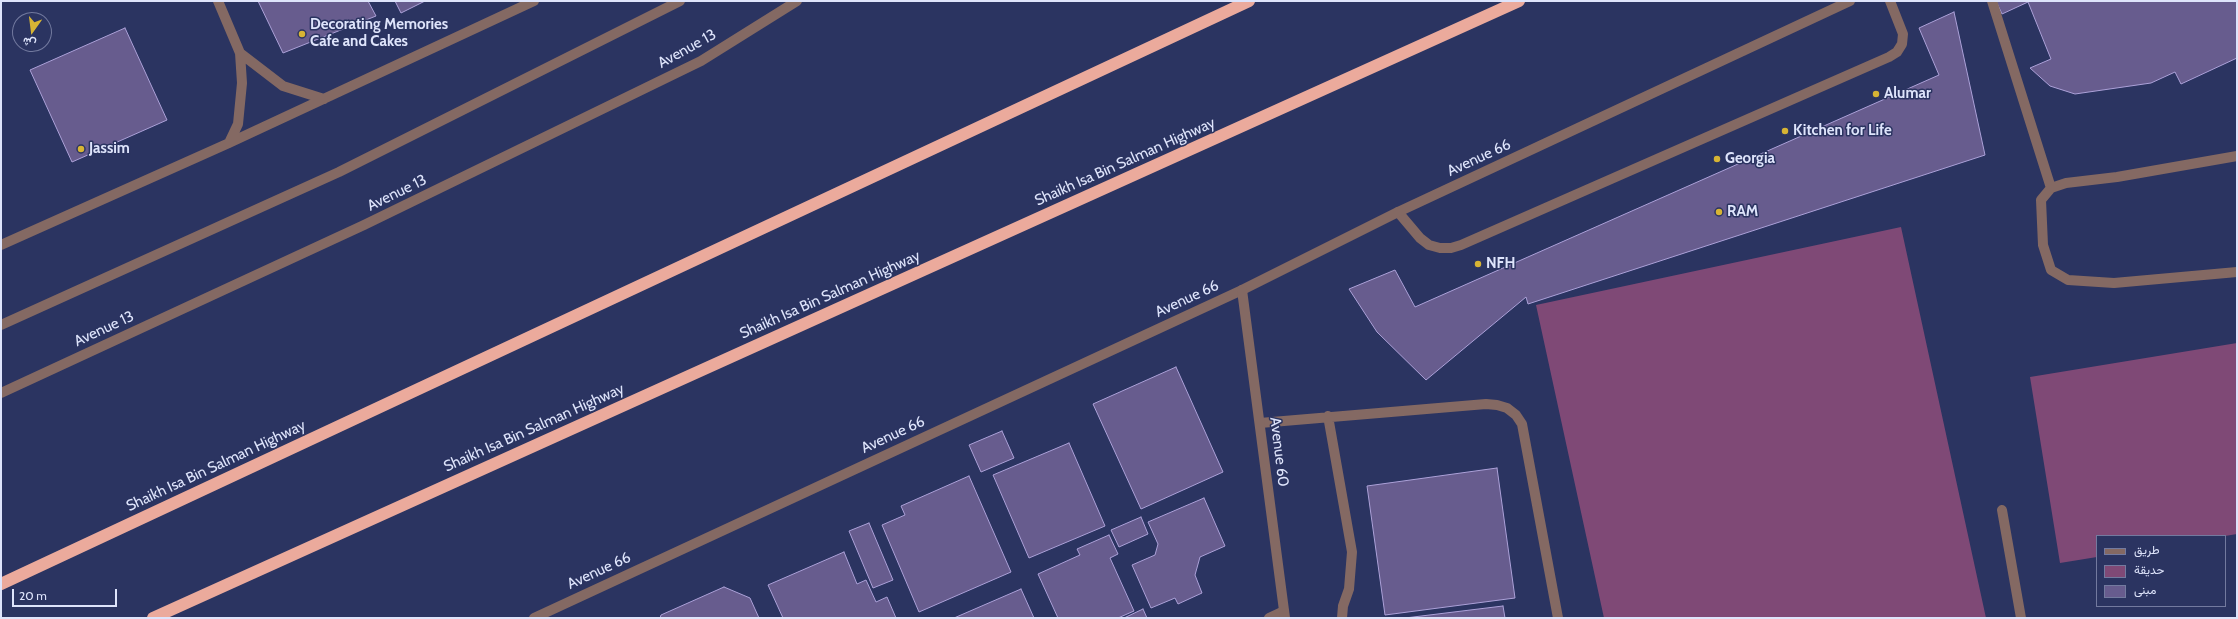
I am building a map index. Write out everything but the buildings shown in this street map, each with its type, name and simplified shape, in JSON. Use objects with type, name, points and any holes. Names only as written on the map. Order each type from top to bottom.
[{"type":"highway","name":"Shaikh Isa Bin Salman Highway","points":[[1,584],[1249,1]]},
{"type":"highway","name":"Shaikh Isa Bin Salman Highway","points":[[153,618],[1519,1]]},
{"type":"street","points":[[218,1],[240,53],[242,83],[238,124],[229,143]]},
{"type":"street","points":[[1,245],[229,143],[534,1]]},
{"type":"street","points":[[1,325],[339,172],[680,1]]},
{"type":"street","name":"Avenue 13","points":[[1,393],[364,225],[694,64],[797,1]]},
{"type":"street","name":"Avenue 66","points":[[534,618],[1242,290],[1398,212],[1850,1]]},
{"type":"street","points":[[1398,212],[1420,238],[1429,245],[1440,248],[1451,248],[1461,244],[1889,57],[1897,52],[1902,44],[1904,34],[1890,1]]},
{"type":"street","points":[[1992,1],[2052,188]]},
{"type":"street","points":[[240,53],[283,86],[324,99]]},
{"type":"street","points":[[2237,156],[2117,177],[2066,183],[2052,188],[2041,200],[2043,245],[2051,270],[2068,280],[2114,283],[2237,272]]},
{"type":"street","name":"Avenue 60","points":[[1242,290],[1284,615]]},
{"type":"street","points":[[1260,423],[1328,416],[1486,404],[1497,405],[1516,415],[1522,424],[1558,618]]},
{"type":"street","points":[[1328,416],[1352,552],[1349,589],[1343,606],[1342,618]]},
{"type":"street","points":[[2002,510],[2021,618]]},
{"type":"street","points":[[1269,618],[1284,615]]},
{"type":"green space","points":[[1901,227],[1986,618],[1604,618],[1536,305]]},
{"type":"green space","points":[[2237,343],[2237,534],[2226,536],[2096,535],[2096,557],[2060,563],[2030,377]]},
{"type":"place","name":"Decorating Memories Cafe and Cakes","points":[[302,34]]},
{"type":"place","name":"Alumar","points":[[1876,94]]},
{"type":"place","name":"Kitchen for Life","points":[[1785,131]]},
{"type":"place","name":"Jassim","points":[[81,149]]},
{"type":"place","name":"Georgia","points":[[1717,159]]},
{"type":"place","name":"RAM","points":[[1719,212]]},
{"type":"place","name":"NFH","points":[[1478,264]]}]
